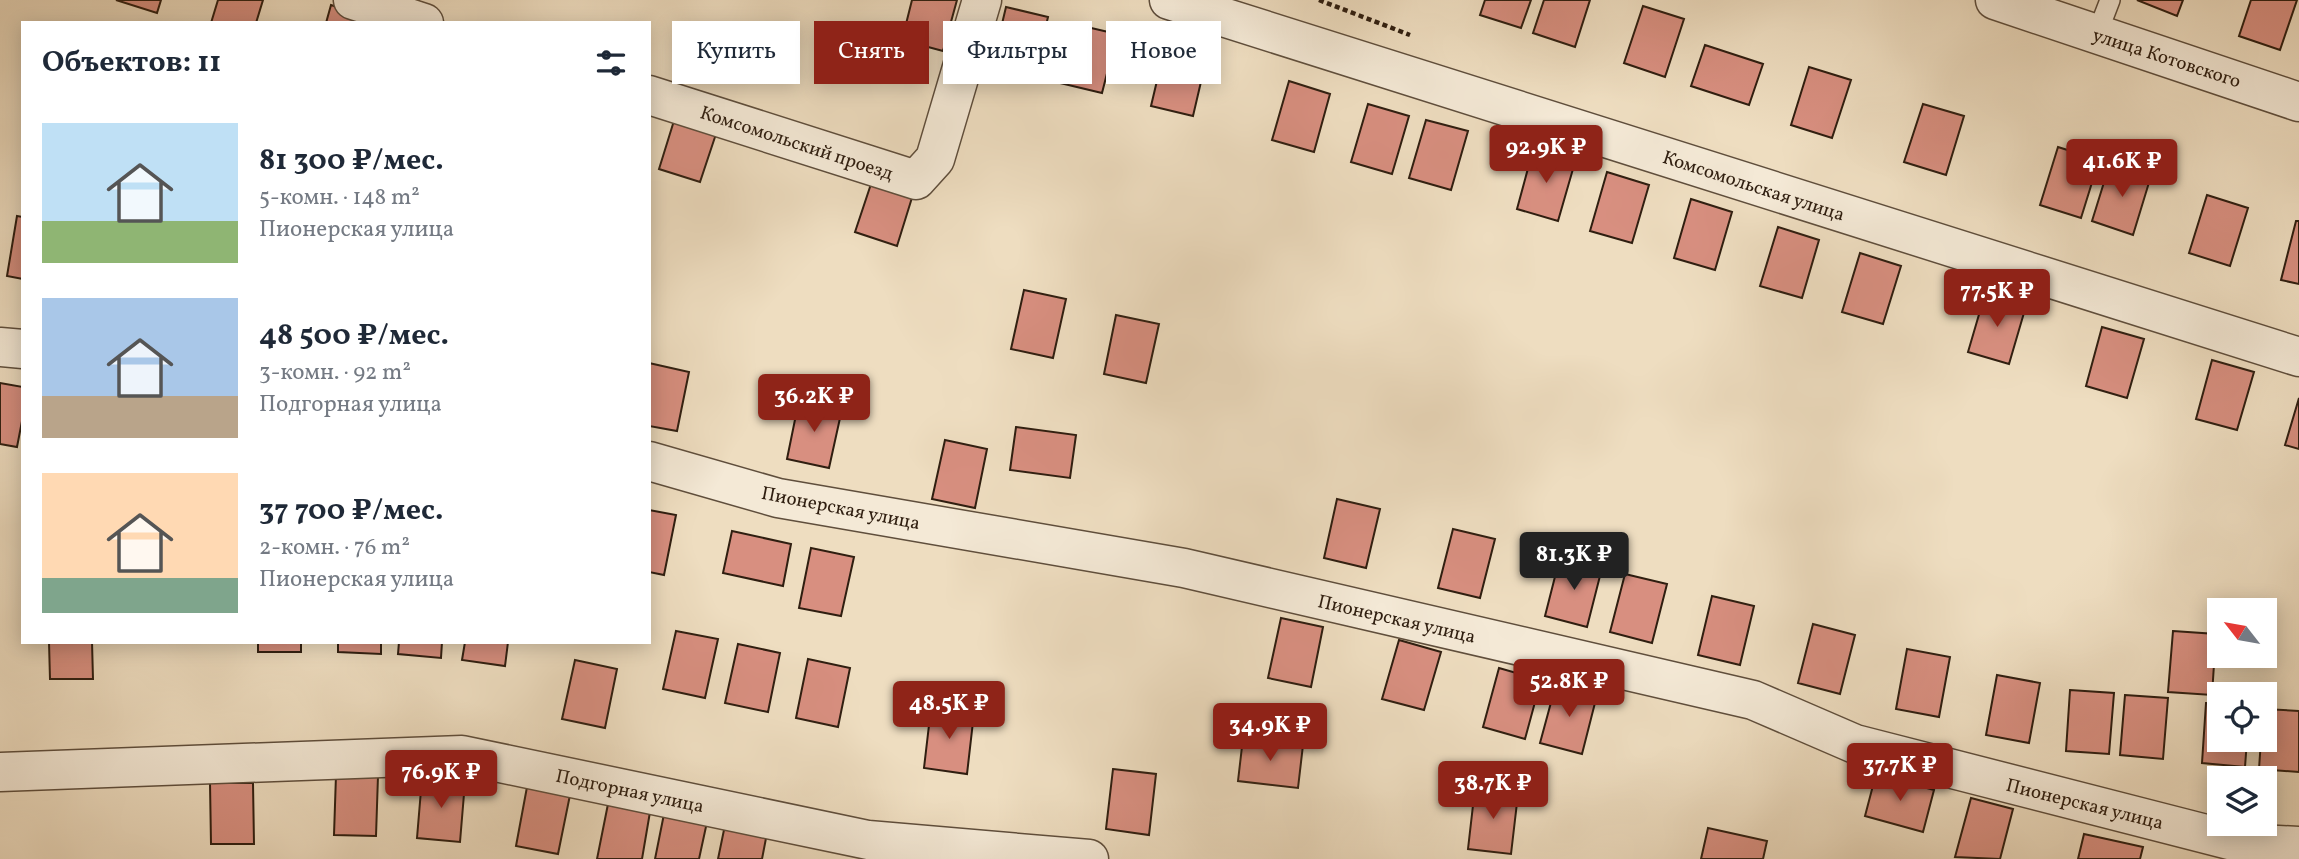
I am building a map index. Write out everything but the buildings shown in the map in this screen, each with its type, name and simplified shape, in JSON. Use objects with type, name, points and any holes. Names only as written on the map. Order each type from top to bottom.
[{"type":"street","points":[[353,0],[418,21]]},
{"type":"street","name":"Комсомольский проезд","points":[[651,96],[916,180],[935,159],[982,0]]},
{"type":"street","name":"Комсомольская улица","points":[[1169,0],[2299,357]]},
{"type":"street","name":"улица Котовского","points":[[1995,0],[2104,17],[2299,102]]},
{"type":"street","points":[[0,347],[21,349]]},
{"type":"street","name":"Пионерская улица","points":[[651,462],[778,498],[1184,568],[1753,699],[1856,744],[2241,842],[2299,846]]},
{"type":"street","name":"Подгорная улица","points":[[0,772],[463,755],[866,849],[1089,859]]}]
